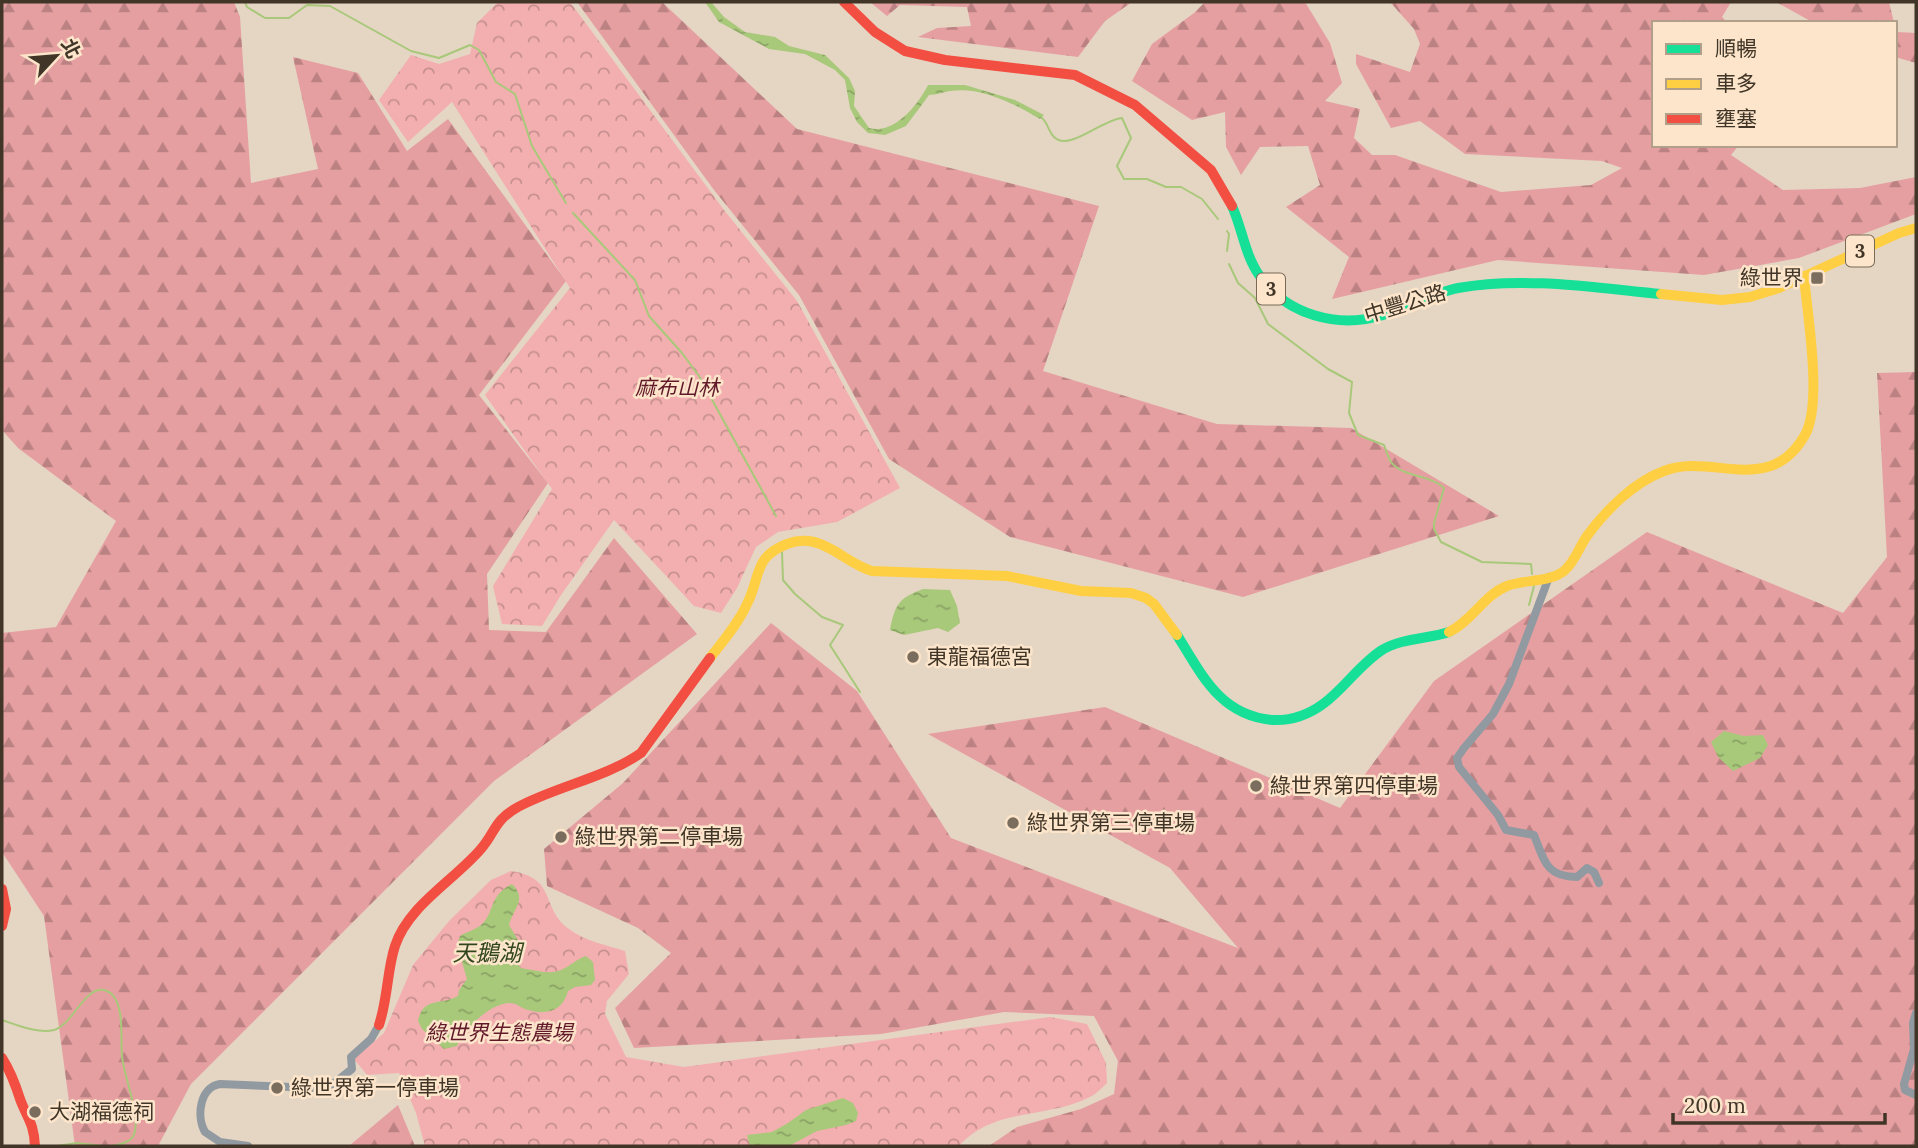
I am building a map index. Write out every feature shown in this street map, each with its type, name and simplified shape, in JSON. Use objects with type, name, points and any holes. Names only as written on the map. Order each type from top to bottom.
[{"type":"street","name":"中豐公路","points":[[844,2],[875,32],[905,51],[945,60],[1075,75],[1135,105],[1211,170],[1233,208],[1247,250],[1259,275],[1279,298],[1316,316],[1343,321],[1380,316],[1457,288],[1511,283],[1601,288],[1722,300],[1750,297],[1779,288],[1899,233],[1916,228]]},
{"type":"street","points":[[248,1146],[220,1142],[205,1132],[201,1116],[207,1089],[220,1084],[316,1088],[333,1084],[352,1069],[351,1057],[371,1039],[379,1025],[386,1004],[394,946],[421,905],[481,849],[499,819],[554,790],[628,762],[640,754],[737,622],[748,604],[763,560],[772,551],[791,543],[815,541],[872,571],[1019,578],[1083,591],[1145,597],[1167,619],[1211,689],[1236,712],[1266,720],[1298,719],[1332,699],[1369,661],[1385,649],[1402,642],[1445,634],[1459,627],[1497,591],[1507,586],[1549,577],[1568,567],[1589,532],[1651,475],[1674,467],[1743,472],[1761,469],[1779,461],[1793,450],[1807,432],[1813,399],[1804,276]]},
{"type":"street","points":[[1549,577],[1509,684],[1493,714],[1457,758],[1459,767],[1506,830],[1534,835],[1548,867],[1561,877],[1577,877],[1587,868],[1594,872],[1599,883]]},
{"type":"street","points":[[2,889],[6,909],[2,926]]},
{"type":"street","points":[[1916,1013],[1913,1023],[1914,1049],[1904,1087],[1916,1096]]},
{"type":"street","points":[[2,1058],[13,1074],[21,1101],[34,1127],[35,1146]]},
{"type":"green space","points":[[2,2],[234,2],[240,17],[251,183],[318,169],[293,57],[358,73],[407,151],[448,119],[566,281],[479,395],[548,483],[487,574],[489,630],[546,632],[614,538],[697,634],[494,781],[191,1084],[158,1146],[75,1146],[44,916],[2,852],[2,633],[56,627],[116,521],[18,448],[2,430]]},
{"type":"green space","name":"麻布山林","points":[[498,2],[570,2],[724,210],[797,301],[900,488],[837,522],[778,532],[756,547],[737,588],[721,613],[694,606],[614,520],[542,626],[502,624],[493,586],[552,489],[485,395],[570,288],[452,102],[408,142],[379,100],[411,55],[439,64],[470,54],[477,23]]},
{"type":"green space","points":[[577,2],[662,2],[797,129],[1099,206],[1043,371],[1217,424],[1351,428],[1499,516],[1243,597],[1010,537],[889,459],[799,295],[714,190]]},
{"type":"green space","points":[[870,2],[1132,2],[1105,21],[1078,57],[918,37],[937,28],[971,26],[967,7],[900,5],[887,16]]},
{"type":"green space","points":[[1205,2],[1305,2],[1330,43],[1342,83],[1325,101],[1360,109],[1354,138],[1372,155],[1395,155],[1501,192],[1591,185],[1622,168],[1602,161],[1465,154],[1420,121],[1391,128],[1356,64],[1356,54],[1410,72],[1420,44],[1414,29],[1390,2],[1731,2],[1722,17],[1726,21],[1652,21],[1652,147],[1737,147],[1731,155],[1783,190],[1860,188],[1916,177],[1916,214],[1799,258],[1704,275],[1498,260],[1332,299],[1349,257],[1286,207],[1320,185],[1308,146],[1260,147],[1241,175],[1226,147],[1225,112],[1192,120],[1132,81],[1152,44]]},
{"type":"green space","points":[[1776,2],[1889,2],[1894,21],[1810,21]]},
{"type":"green space","points":[[1897,32],[1916,33],[1916,63],[1897,58]]},
{"type":"green space","points":[[1916,372],[1916,1146],[989,1146],[1017,1127],[1081,1109],[1114,1094],[1118,1061],[1094,1016],[1004,1012],[881,1034],[634,1048],[615,1008],[671,953],[638,928],[547,886],[544,849],[623,783],[771,623],[857,691],[951,838],[1238,948],[1170,868],[928,734],[1105,707],[1340,808],[1434,681],[1647,532],[1843,613],[1887,557],[1877,373]]},
{"type":"green space","name":"綠世界生態農場","points":[[511,871],[536,880],[560,921],[569,929],[589,940],[625,951],[629,974],[607,1001],[605,1014],[626,1057],[684,1067],[1050,1017],[1087,1024],[1106,1063],[1107,1083],[1092,1096],[1073,1104],[988,1125],[959,1146],[425,1146],[416,1113],[399,1073],[367,1075],[354,1059],[384,1033],[413,965],[449,921],[491,880]]},
{"type":"green space","points":[[398,1105],[415,1146],[349,1146]]},
{"type":"water","points":[[705,2],[711,2],[724,17],[745,32],[775,37],[789,46],[825,55],[849,78],[855,91],[854,106],[869,128],[878,129],[896,123],[912,109],[928,85],[965,85],[1015,100],[1044,115],[1040,119],[1009,102],[986,94],[950,91],[929,95],[906,126],[885,135],[868,133],[857,122],[850,108],[845,80],[835,70],[805,54],[769,49],[719,22]]},
{"type":"water","points":[[923,589],[950,590],[960,623],[948,632],[938,628],[904,635],[890,630],[899,603]]},
{"type":"water","points":[[1724,731],[1744,736],[1763,735],[1768,745],[1760,758],[1733,771],[1718,757],[1711,742]]},
{"type":"water","name":"天鵝湖","points":[[512,884],[519,894],[518,904],[509,925],[518,940],[518,965],[521,968],[552,972],[586,956],[593,962],[595,980],[591,985],[575,987],[568,991],[562,1004],[546,1012],[532,1011],[510,1003],[494,1007],[472,1025],[457,1046],[444,1049],[422,1029],[418,1021],[420,1013],[428,1005],[458,996],[467,979],[457,945],[460,936],[481,925],[495,899]]},
{"type":"water","points":[[843,1098],[853,1103],[858,1113],[856,1121],[817,1131],[789,1146],[750,1146],[747,1135],[772,1132],[806,1110]]},
{"type":"waterway","points":[[245,2],[247,7],[265,18],[289,18],[307,5],[330,6],[411,51],[439,58],[470,45],[479,50],[496,82],[515,94],[532,146],[566,203]]},
{"type":"waterway","points":[[1042,118],[1050,132],[1060,141],[1077,138],[1122,118],[1131,138],[1117,166],[1124,179],[1147,179],[1166,187],[1181,187],[1202,199],[1218,219]]},
{"type":"waterway","points":[[573,213],[635,280],[649,316],[699,376],[776,516]]},
{"type":"waterway","points":[[1227,231],[1227,251]]},
{"type":"waterway","points":[[1229,264],[1238,283],[1255,298],[1268,324],[1328,369],[1352,382],[1349,413],[1358,435],[1384,445],[1390,460],[1402,471],[1432,480],[1444,488],[1434,523],[1441,542],[1482,562],[1531,564],[1532,574]]},
{"type":"waterway","points":[[782,552],[783,580],[822,617],[843,625],[830,645],[860,692]]},
{"type":"waterway","points":[[1529,605],[1534,586]]},
{"type":"waterway","points":[[2,1020],[34,1030],[54,1030],[68,1020],[93,992],[107,991],[113,995],[120,1011],[123,1064],[136,1123],[131,1139],[111,1146]]},
{"type":"waterway","points":[[57,1146],[77,1143],[104,1146]]},
{"type":"traffic: fast","points":[[1232,206],[1250,259],[1270,289],[1298,309],[1331,319],[1366,319],[1449,290],[1508,283],[1560,284],[1661,294]]},
{"type":"traffic: fast","points":[[1177,635],[1214,691],[1239,710],[1254,717],[1279,720],[1299,716],[1323,704],[1382,650],[1398,643],[1449,632]]},
{"type":"traffic: slow","points":[[1661,294],[1722,300],[1750,297],[1779,288],[1899,233],[1916,228]]},
{"type":"traffic: slow","points":[[1449,632],[1499,590],[1514,584],[1558,575],[1564,571],[1603,516],[1621,498],[1653,476],[1682,467],[1757,469],[1775,465],[1791,454],[1805,435],[1813,402],[1812,357],[1804,276]]},
{"type":"traffic: slow","points":[[710,658],[743,611],[768,555],[787,544],[800,541],[822,544],[872,571],[1007,576],[1081,591],[1131,593],[1154,604],[1177,635]]},
{"type":"traffic: jam","points":[[844,2],[875,32],[905,51],[945,60],[1075,75],[1135,105],[1211,170],[1232,206]]},
{"type":"traffic: jam","points":[[379,1025],[395,946],[401,932],[420,906],[480,850],[499,822],[510,812],[533,800],[612,769],[641,753],[710,658]]},
{"type":"traffic: jam","points":[[2,889],[6,909],[2,926]]},
{"type":"traffic: jam","points":[[2,1058],[32,1126],[35,1146]]},
{"type":"place","name":"綠世界","points":[[1817,278]]},
{"type":"place","name":"東龍福德宮","points":[[913,657]]},
{"type":"place","name":"綠世界第四停車場","points":[[1256,786]]},
{"type":"place","name":"綠世界第三停車場","points":[[1013,823]]},
{"type":"place","name":"綠世界第二停車場","points":[[561,837]]},
{"type":"place","name":"綠世界第一停車場","points":[[277,1088]]},
{"type":"place","name":"大湖福德祠","points":[[35,1112]]}]
